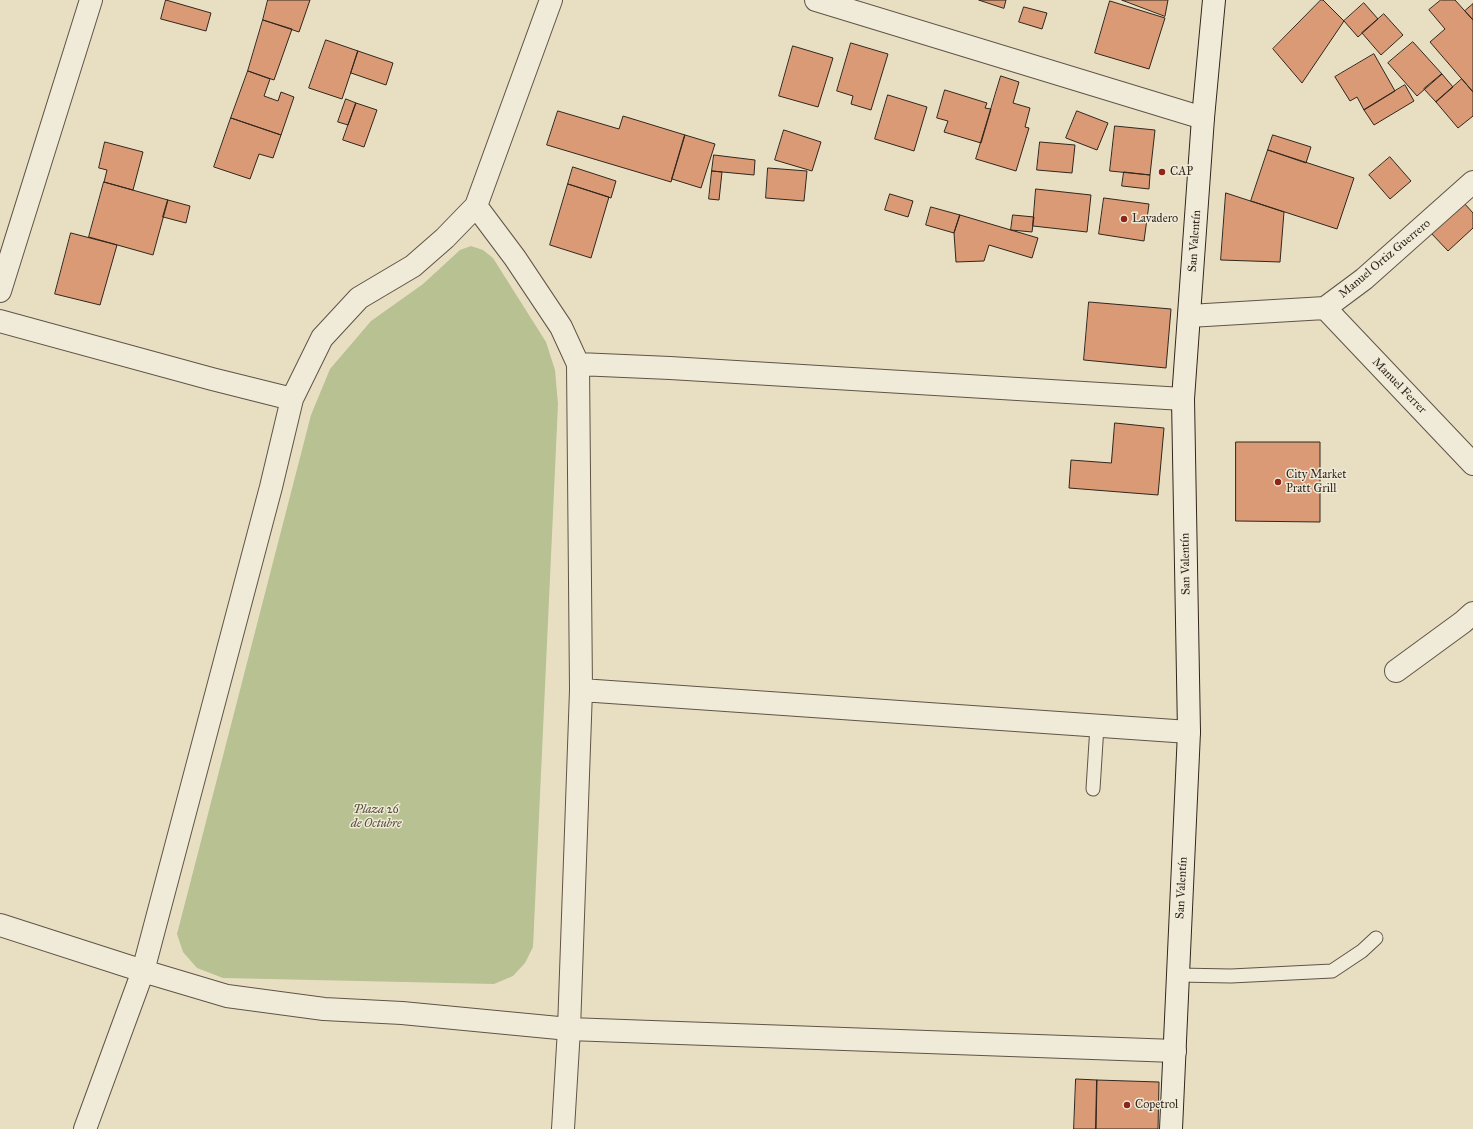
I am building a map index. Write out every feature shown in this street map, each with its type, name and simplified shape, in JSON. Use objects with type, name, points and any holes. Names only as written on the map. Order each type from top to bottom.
[{"type":"street","points":[[0,291],[91,0]]},
{"type":"street","points":[[85,1129],[143,971],[271,487],[292,399],[322,338],[359,298],[413,266],[445,238],[476,206],[551,0]]},
{"type":"street","points":[[816,0],[1203,118]]},
{"type":"street","name":"San Valentín","points":[[1171,1129],[1189,732],[1183,399],[1203,118],[1214,0]]},
{"type":"street","name":"Manuel Ortiz Guerrero","points":[[1325,308],[1364,279],[1473,182]]},
{"type":"street","points":[[476,206],[515,258],[561,327],[578,364],[581,690],[569,1029],[563,1129]]},
{"type":"street","points":[[1189,316],[1325,308]]},
{"type":"street","name":"Manuel Ferrer","points":[[1325,308],[1473,464]]},
{"type":"street","points":[[0,321],[212,379],[292,399]]},
{"type":"street","points":[[578,364],[678,368],[1183,399]]},
{"type":"street","points":[[1396,670],[1463,622],[1473,612]]},
{"type":"street","points":[[581,690],[1189,732]]},
{"type":"street","points":[[0,926],[227,996],[324,1010],[402,1013],[569,1029],[1175,1051]]},
{"type":"lane","points":[[1093,790],[1097,726]]},
{"type":"lane","points":[[1178,975],[1232,976],[1332,971],[1362,951],[1376,938]]},
{"type":"green space","name":"Plaza 26 de Octubre","points":[[471,246],[483,250],[493,258],[546,342],[555,370],[558,404],[533,947],[525,963],[513,976],[494,984],[223,978],[197,968],[183,952],[177,934],[311,415],[330,369],[371,321],[423,284],[460,250]]},
{"type":"building","points":[[166,0],[211,13],[206,31],[161,19]]},
{"type":"building","points":[[268,0],[310,0],[299,32],[263,20]]},
{"type":"building","points":[[979,0],[1006,0],[1004,8]]},
{"type":"building","points":[[1122,0],[1168,0],[1165,16]]},
{"type":"building","points":[[1321,0],[1323,0],[1344,21],[1302,83],[1273,49]]},
{"type":"building","points":[[1441,0],[1455,0],[1473,20],[1473,92],[1430,42],[1445,29],[1429,10]]},
{"type":"building","points":[[1110,1],[1165,18],[1149,69],[1095,53]]},
{"type":"building","points":[[1364,3],[1378,19],[1358,37],[1344,21]]},
{"type":"building","points":[[1473,4],[1473,20],[1465,11]]},
{"type":"building","points":[[1024,7],[1047,13],[1042,29],[1019,22]]},
{"type":"building","points":[[1384,14],[1403,35],[1381,55],[1362,33]]},
{"type":"building","points":[[263,20],[292,29],[274,80],[248,71]]},
{"type":"building","points":[[326,40],[358,51],[342,99],[309,88]]},
{"type":"building","points":[[1413,42],[1442,74],[1417,96],[1388,63]]},
{"type":"building","points":[[851,43],[888,54],[871,110],[851,104],[853,96],[837,91]]},
{"type":"building","points":[[793,46],[833,58],[818,107],[779,96]]},
{"type":"building","points":[[358,51],[393,63],[386,85],[351,73]]},
{"type":"building","points":[[1374,54],[1395,91],[1364,110],[1357,97],[1350,101],[1335,77]]},
{"type":"building","points":[[248,71],[270,79],[264,96],[278,101],[281,92],[294,97],[281,135],[231,118]]},
{"type":"building","points":[[1442,74],[1453,87],[1436,102],[1424,89]]},
{"type":"building","points":[[1001,76],[1019,82],[1013,103],[1030,108],[1025,127],[1029,128],[1016,171],[976,159]]},
{"type":"building","points":[[1462,79],[1473,92],[1473,116],[1458,128],[1436,102]]},
{"type":"building","points":[[1405,85],[1414,101],[1374,125],[1364,110]]},
{"type":"building","points":[[945,90],[987,103],[985,108],[991,109],[981,143],[944,132],[948,121],[937,118]]},
{"type":"building","points":[[888,95],[927,107],[914,151],[875,139]]},
{"type":"building","points":[[346,99],[356,103],[348,125],[338,122]]},
{"type":"building","points":[[356,103],[377,110],[364,147],[343,140]]},
{"type":"building","points":[[558,111],[619,129],[623,116],[685,135],[671,182],[547,145]]},
{"type":"building","points":[[1077,111],[1108,123],[1097,150],[1066,138]]},
{"type":"building","points":[[231,118],[281,135],[273,158],[259,154],[250,179],[214,167]]},
{"type":"building","points":[[1115,126],[1155,130],[1150,175],[1110,171]]},
{"type":"building","points":[[784,130],[821,142],[812,171],[775,160]]},
{"type":"building","points":[[685,135],[715,144],[701,188],[672,179]]},
{"type":"building","points":[[1273,135],[1311,147],[1306,163],[1268,150]]},
{"type":"building","points":[[105,142],[143,152],[133,190],[104,182],[107,170],[99,168]]},
{"type":"building","points":[[1040,142],[1075,145],[1072,173],[1037,170]]},
{"type":"building","points":[[1268,150],[1354,178],[1337,229],[1251,201]]},
{"type":"building","points":[[714,155],[755,160],[754,175],[712,171]]},
{"type":"building","points":[[1390,157],[1411,181],[1390,199],[1369,175]]},
{"type":"building","points":[[573,167],[616,181],[611,198],[568,184]]},
{"type":"building","points":[[768,168],[807,171],[804,201],[766,198]]},
{"type":"building","points":[[712,171],[722,172],[719,200],[709,199]]},
{"type":"building","points":[[1124,172],[1150,175],[1149,189],[1122,186]]},
{"type":"building","points":[[104,182],[168,200],[153,255],[89,237]]},
{"type":"building","points":[[568,184],[609,197],[591,258],[550,245]]},
{"type":"building","points":[[1036,189],[1091,195],[1087,232],[1033,226]]},
{"type":"building","points":[[1226,193],[1284,212],[1280,262],[1221,260]]},
{"type":"building","points":[[890,194],[913,201],[908,217],[885,210]]},
{"type":"building","name":"Lavadero","points":[[1104,198],[1149,204],[1144,241],[1099,234]]},
{"type":"building","points":[[168,200],[190,206],[186,223],[163,217]]},
{"type":"building","points":[[1464,203],[1473,213],[1473,228],[1448,251],[1431,233]]},
{"type":"building","points":[[931,207],[960,215],[954,233],[926,225]]},
{"type":"building","points":[[960,215],[1038,238],[1032,258],[989,245],[984,261],[956,262],[954,233]]},
{"type":"building","points":[[1013,215],[1034,217],[1032,232],[1011,230]]},
{"type":"building","points":[[71,233],[117,245],[100,305],[55,294]]},
{"type":"building","points":[[1089,302],[1171,309],[1166,368],[1084,360]]},
{"type":"building","points":[[1115,423],[1164,428],[1158,495],[1069,488],[1071,460],[1111,463]]},
{"type":"building","name":"City Market Pratt Grill","points":[[1236,442],[1320,442],[1320,522],[1236,521]]},
{"type":"building","points":[[1076,1079],[1097,1080],[1096,1129],[1074,1129]]},
{"type":"building","name":"Copetrol","points":[[1097,1080],[1159,1082],[1158,1129],[1096,1129]]},
{"type":"place","name":"CAP","points":[[1162,172]]},
{"type":"place","name":"Lavadero","points":[[1124,219]]},
{"type":"place","name":"City Market Pratt Grill","points":[[1278,482]]},
{"type":"place","name":"Copetrol","points":[[1127,1105]]}]
